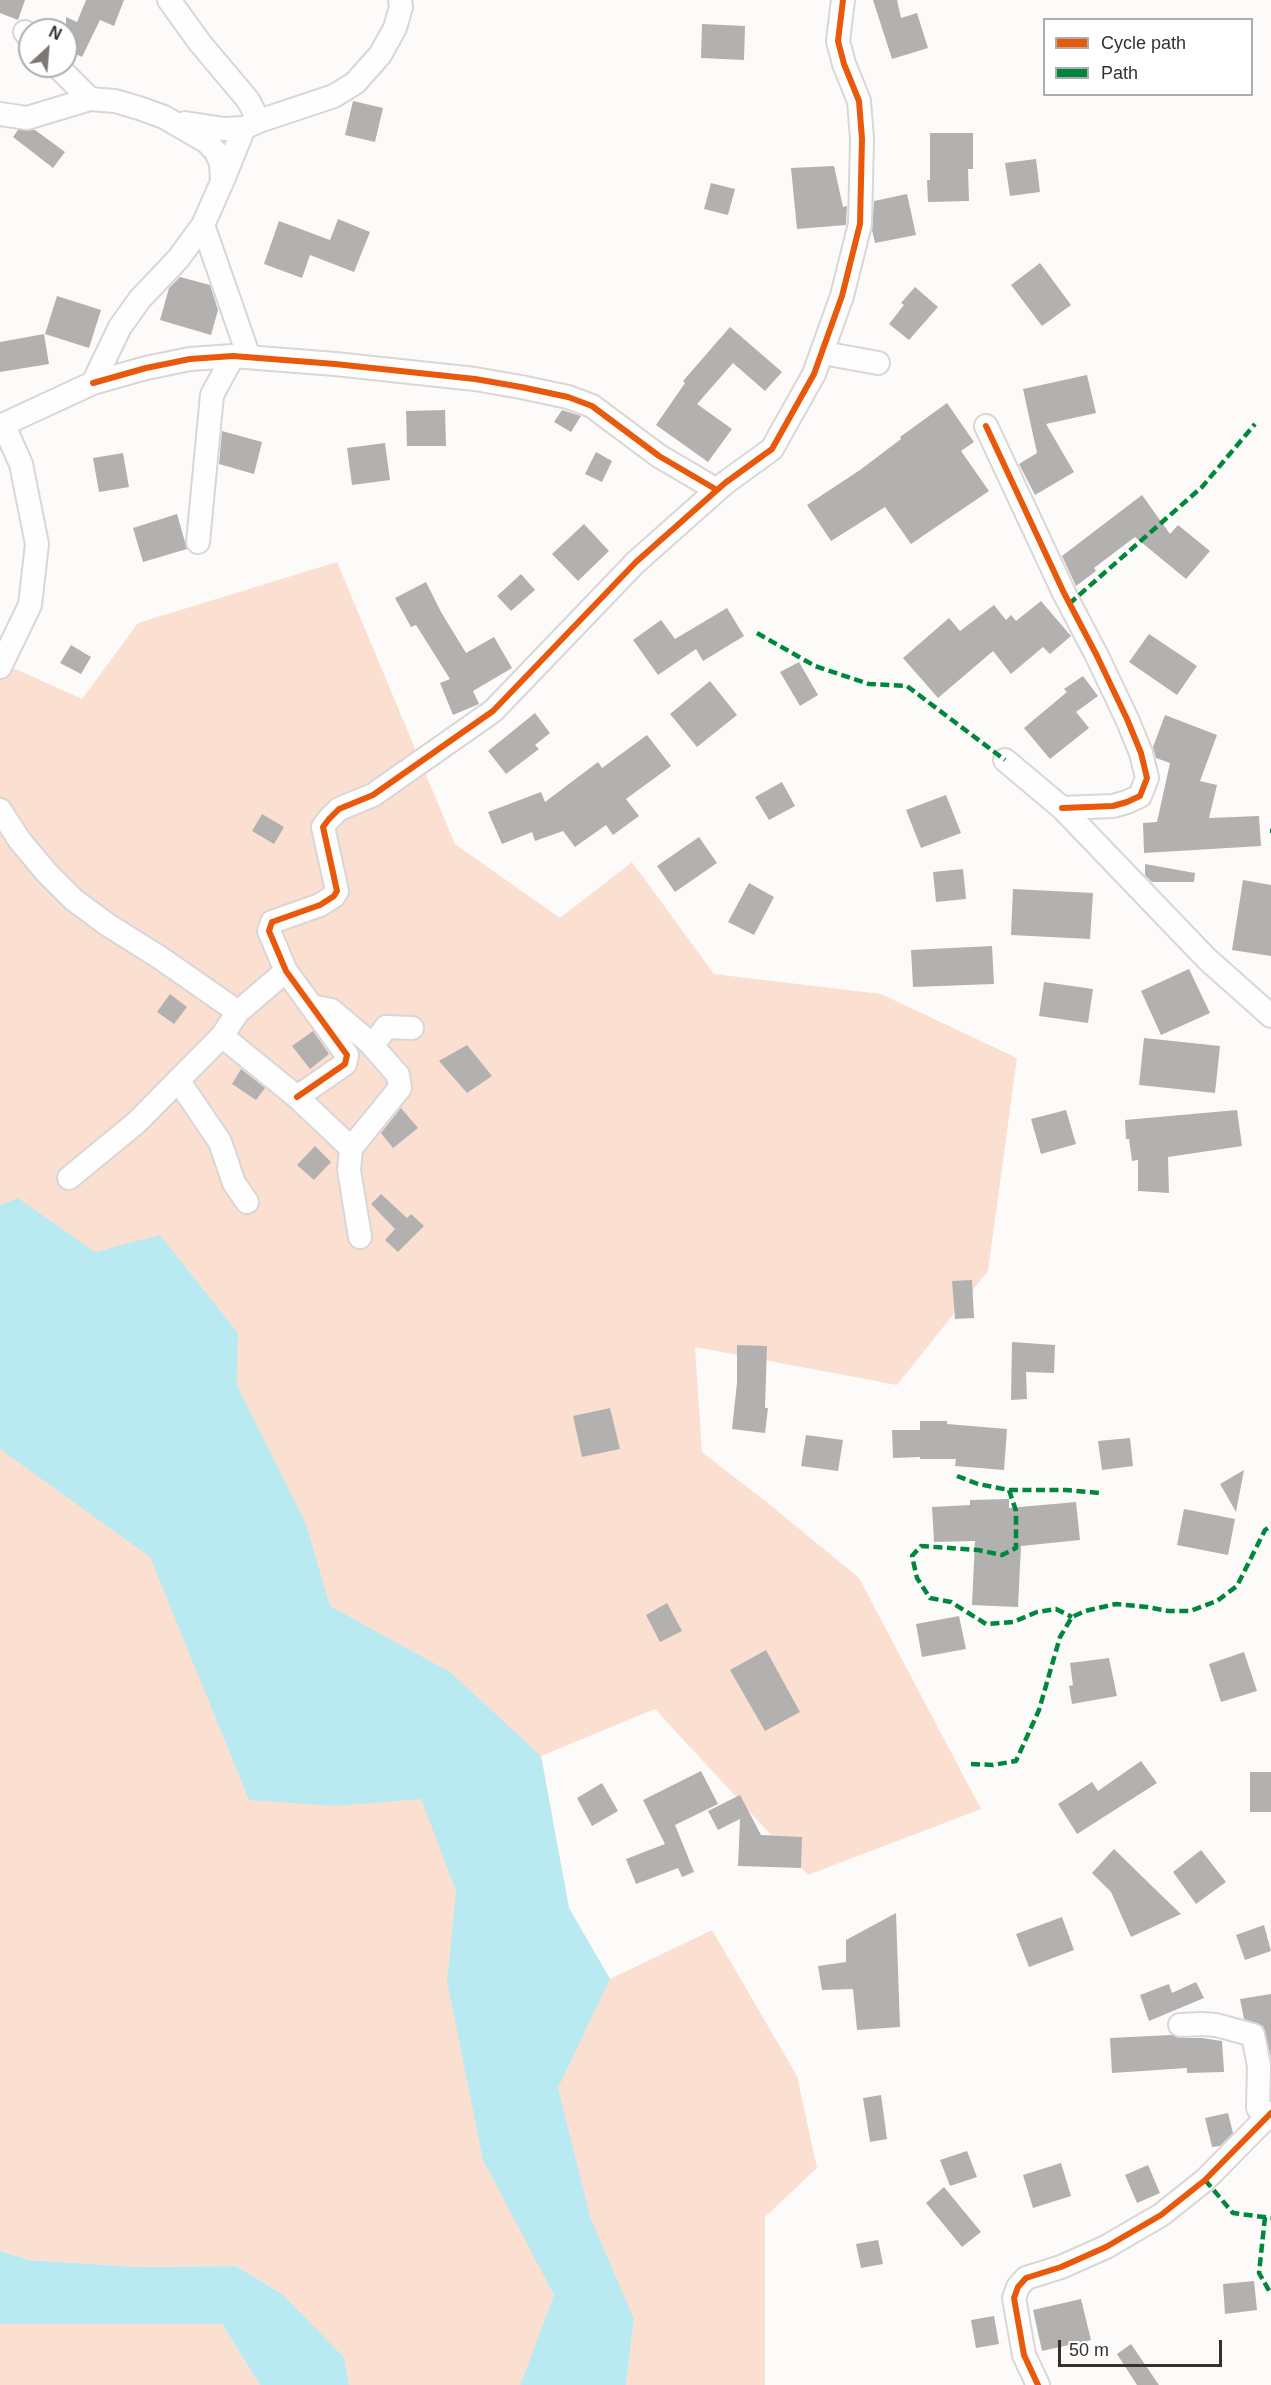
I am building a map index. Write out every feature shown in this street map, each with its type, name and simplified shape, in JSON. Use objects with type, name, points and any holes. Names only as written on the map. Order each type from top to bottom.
[{"type":"street","points":[[93,382],[120,327],[140,299],[178,259],[203,225],[222,182],[252,125],[248,100],[200,43],[170,0]]},
{"type":"street","points":[[0,114],[27,118],[90,99],[115,101],[199,126],[224,129],[252,125],[334,96],[355,83],[380,55],[395,28],[400,0]]},
{"type":"street","points":[[297,1097],[345,1064],[347,1055],[286,971],[269,931],[272,922],[320,905],[338,891],[323,827],[339,809],[373,795],[493,711],[636,562],[717,490],[772,449],[814,374],[842,296],[860,224],[862,139],[859,101],[844,64],[838,41],[843,0]]},
{"type":"street","points":[[69,78],[90,99]]},
{"type":"street","points":[[164,117],[194,133],[216,152],[221,163],[222,182]]},
{"type":"street","points":[[203,225],[241,357]]},
{"type":"street","points":[[823,353],[878,363]]},
{"type":"street","points":[[0,668],[30,605],[37,544],[21,464],[2,426],[93,382],[146,368],[190,359],[241,357],[476,379],[568,397],[592,406],[659,456],[717,490]]},
{"type":"street","points":[[198,542],[212,395],[241,357]]},
{"type":"street","points":[[986,426],[1064,593],[1122,708],[1141,753],[1147,778],[1140,796],[1127,802],[1113,806],[1062,808]]},
{"type":"street","points":[[1005,760],[1062,808],[1207,959],[1271,1016]]},
{"type":"street","points":[[0,810],[20,841],[74,900],[108,926],[159,957],[238,1012]]},
{"type":"street","points":[[69,1179],[136,1123],[222,1036],[238,1012],[286,971]]},
{"type":"street","points":[[311,1006],[331,1010],[369,1042],[398,1075],[400,1088],[351,1149],[349,1170],[360,1237]]},
{"type":"street","points":[[369,1042],[379,1037],[386,1027],[412,1028]]},
{"type":"street","points":[[222,1036],[297,1097],[351,1149]]},
{"type":"street","points":[[178,1080],[220,1142],[234,1183],[247,1202]]},
{"type":"street","points":[[1038,2385],[1024,2355],[1014,2298],[1018,2287],[1026,2278],[1061,2267],[1097,2251],[1161,2215],[1205,2180],[1269,2116],[1258,2108],[1262,2033],[1216,2025],[1180,2025]]},
{"type":"shaded area","points":[[337,562],[455,844],[560,918],[632,862],[714,974],[881,994],[1017,1058],[988,1271],[897,1385],[695,1347],[702,1452],[859,1578],[981,1809],[808,1875],[655,1709],[541,1756],[569,1908],[610,1979],[712,1930],[797,2076],[817,2168],[765,2217],[765,2385],[626,2385],[634,2319],[554,2296],[520,2385],[349,2385],[344,2357],[282,2294],[236,2266],[138,2267],[30,2260],[0,2251],[0,662],[82,699],[138,623]]},
{"type":"shaded area","points":[[0,2324],[222,2324],[260,2385],[0,2385]]},
{"type":"water","points":[[18,1198],[95,1252],[160,1235],[238,1333],[237,1385],[306,1524],[330,1606],[450,1672],[541,1756],[569,1908],[610,1979],[558,2088],[591,2219],[634,2319],[626,2385],[520,2385],[554,2295],[483,2160],[447,1981],[456,1891],[421,1799],[335,1806],[249,1800],[150,1557],[0,1449],[0,1205]]},
{"type":"water","points":[[0,2251],[30,2260],[138,2267],[236,2266],[282,2294],[344,2357],[349,2385],[260,2385],[222,2324],[0,2324]]},
{"type":"building","points":[[0,0],[25,0],[18,20],[0,13]]},
{"type":"building","points":[[86,0],[124,0],[114,26],[100,20],[82,57],[78,55],[78,20]]},
{"type":"building","points":[[873,0],[897,0],[901,18],[917,13],[928,48],[892,59]]},
{"type":"building","points":[[702,24],[745,26],[744,60],[701,58]]},
{"type":"building","points":[[353,101],[383,108],[375,142],[345,135]]},
{"type":"building","points":[[18,130],[35,130],[65,152],[53,168],[13,137]]},
{"type":"building","points":[[930,133],[973,133],[973,169],[968,169],[969,201],[928,202]]},
{"type":"building","points":[[1036,159],[1040,192],[1010,196],[1005,163]]},
{"type":"building","points":[[834,166],[843,207],[847,206],[846,225],[797,229],[791,168]]},
{"type":"building","points":[[711,183],[735,189],[728,215],[704,209]]},
{"type":"building","points":[[907,194],[916,235],[875,243],[872,230],[874,201]]},
{"type":"building","points":[[338,219],[370,232],[354,272],[310,255],[302,278],[264,264],[279,221],[330,240]]},
{"type":"building","points":[[1040,263],[1071,305],[1042,326],[1011,285]]},
{"type":"building","points":[[180,277],[210,285],[218,310],[211,335],[160,320],[169,288]]},
{"type":"building","points":[[915,287],[938,307],[909,340],[889,324],[904,305],[901,303]]},
{"type":"building","points":[[57,296],[101,310],[89,348],[45,334]]},
{"type":"building","points":[[730,327],[782,372],[765,391],[733,363],[697,404],[732,429],[708,462],[656,425],[685,383],[683,381]]},
{"type":"building","points":[[44,334],[49,364],[0,372],[0,342]]},
{"type":"building","points":[[1087,375],[1096,413],[1046,424],[1074,472],[1035,495],[1019,464],[1037,453],[1023,389]]},
{"type":"building","points":[[947,403],[974,442],[961,451],[989,491],[911,544],[885,507],[831,541],[807,505],[860,470]]},
{"type":"building","points":[[445,410],[446,446],[407,446],[406,411]]},
{"type":"building","points":[[562,410],[581,416],[571,432],[554,422]]},
{"type":"building","points":[[222,431],[262,442],[254,474],[219,464]]},
{"type":"building","points":[[385,443],[390,480],[352,485],[347,448]]},
{"type":"building","points":[[596,452],[612,461],[602,482],[585,474]]},
{"type":"building","points":[[123,453],[129,487],[99,492],[93,458]]},
{"type":"building","points":[[1142,495],[1170,534],[1178,525],[1210,551],[1186,579],[1135,537],[1094,568],[1096,571],[1076,586],[1062,556]]},
{"type":"building","points":[[177,514],[187,549],[143,562],[133,528]]},
{"type":"building","points":[[584,524],[609,551],[578,581],[552,554]]},
{"type":"building","points":[[521,574],[535,590],[511,611],[497,596]]},
{"type":"building","points":[[426,582],[466,653],[494,637],[512,668],[473,691],[479,704],[453,715],[440,683],[450,679],[416,625],[411,627],[395,598]]},
{"type":"building","points":[[1041,601],[1071,636],[1050,654],[1043,647],[1011,674],[993,651],[938,698],[903,658],[949,618],[960,631],[994,605],[1006,620],[1011,615],[1016,621]]},
{"type":"building","points":[[727,608],[744,636],[703,661],[696,649],[658,675],[633,640],[661,620],[675,639]]},
{"type":"building","points":[[1149,634],[1197,666],[1177,695],[1129,662]]},
{"type":"building","points":[[71,645],[91,657],[81,674],[60,663]]},
{"type":"building","points":[[799,662],[818,695],[800,706],[780,672]]},
{"type":"building","points":[[1083,676],[1098,696],[1076,712],[1089,728],[1050,759],[1024,728],[1067,692],[1064,689]]},
{"type":"building","points":[[710,681],[737,715],[697,747],[670,714]]},
{"type":"building","points":[[535,713],[550,733],[535,745],[539,749],[506,774],[488,751]]},
{"type":"building","points":[[1165,715],[1217,735],[1200,781],[1217,785],[1209,818],[1259,816],[1261,846],[1144,853],[1143,823],[1157,822],[1170,763],[1156,758],[1153,747]]},
{"type":"building","points":[[647,735],[671,766],[626,799],[639,816],[613,835],[606,825],[575,847],[563,831],[535,841],[532,832],[502,844],[488,812],[541,792],[545,802],[598,762],[602,768]]},
{"type":"building","points":[[782,782],[795,806],[769,820],[755,797]]},
{"type":"building","points":[[946,795],[961,833],[921,848],[906,810]]},
{"type":"building","points":[[262,814],[284,827],[274,844],[252,831]]},
{"type":"building","points":[[699,837],[717,863],[675,892],[657,866]]},
{"type":"building","points":[[1145,864],[1195,873],[1194,882],[1152,882],[1145,875]]},
{"type":"building","points":[[963,869],[966,899],[936,902],[933,872]]},
{"type":"building","points":[[1243,880],[1271,885],[1271,956],[1232,950]]},
{"type":"building","points":[[749,883],[774,897],[754,935],[728,922]]},
{"type":"building","points":[[1013,889],[1093,893],[1090,939],[1011,935]]},
{"type":"building","points":[[992,946],[994,984],[913,987],[911,950]]},
{"type":"building","points":[[1189,969],[1210,1013],[1161,1035],[1141,991]]},
{"type":"building","points":[[1044,982],[1093,989],[1088,1023],[1039,1016]]},
{"type":"building","points":[[170,994],[187,1007],[174,1024],[157,1012]]},
{"type":"building","points":[[313,1031],[329,1054],[310,1069],[292,1046]]},
{"type":"building","points":[[1144,1038],[1220,1046],[1215,1093],[1139,1085]]},
{"type":"building","points":[[467,1045],[492,1076],[467,1093],[439,1061]]},
{"type":"building","points":[[241,1069],[265,1088],[256,1100],[232,1084]]},
{"type":"building","points":[[401,1108],[418,1128],[393,1148],[381,1133]]},
{"type":"building","points":[[1066,1110],[1076,1144],[1041,1154],[1031,1119]]},
{"type":"building","points":[[1237,1110],[1242,1146],[1168,1157],[1169,1193],[1138,1191],[1138,1160],[1132,1161],[1129,1139],[1126,1139],[1125,1120]]},
{"type":"building","points":[[315,1146],[331,1162],[314,1180],[297,1165]]},
{"type":"building","points":[[381,1194],[407,1218],[411,1214],[424,1226],[398,1252],[385,1240],[395,1229],[371,1204]]},
{"type":"building","points":[[972,1280],[974,1318],[955,1319],[952,1281]]},
{"type":"building","points":[[1012,1342],[1055,1345],[1054,1373],[1026,1372],[1027,1399],[1011,1400]]},
{"type":"building","points":[[737,1345],[767,1346],[765,1408],[768,1408],[765,1433],[732,1429],[737,1383]]},
{"type":"building","points":[[610,1408],[620,1449],[582,1457],[573,1416]]},
{"type":"building","points":[[920,1421],[947,1421],[947,1424],[1007,1429],[1004,1470],[955,1466],[956,1459],[893,1458],[892,1430],[920,1430]]},
{"type":"building","points":[[806,1435],[843,1440],[838,1471],[801,1466]]},
{"type":"building","points":[[1130,1438],[1133,1466],[1102,1470],[1098,1441]]},
{"type":"building","points":[[1244,1470],[1236,1512],[1220,1484]]},
{"type":"building","points":[[1009,1499],[1009,1508],[1076,1502],[1080,1540],[1021,1546],[1018,1607],[972,1605],[975,1541],[934,1542],[932,1507],[970,1505],[970,1500]]},
{"type":"building","points":[[1184,1509],[1235,1519],[1228,1555],[1177,1545]]},
{"type":"building","points":[[667,1603],[682,1631],[660,1642],[646,1615]]},
{"type":"building","points":[[959,1616],[966,1649],[922,1657],[916,1624]]},
{"type":"building","points":[[766,1650],[800,1712],[765,1731],[730,1670]]},
{"type":"building","points":[[1244,1652],[1257,1691],[1221,1702],[1209,1664]]},
{"type":"building","points":[[1109,1658],[1117,1696],[1072,1704],[1069,1686],[1073,1685],[1070,1663]]},
{"type":"building","points":[[1141,1761],[1157,1783],[1077,1834],[1058,1804],[1092,1782],[1098,1791]]},
{"type":"building","points":[[701,1771],[718,1804],[675,1825],[694,1872],[682,1877],[678,1868],[636,1884],[626,1859],[665,1844],[643,1800]]},
{"type":"building","points":[[1250,1772],[1271,1772],[1271,1812],[1250,1812]]},
{"type":"building","points":[[602,1783],[618,1811],[592,1826],[577,1798]]},
{"type":"building","points":[[740,1795],[761,1835],[802,1837],[801,1868],[738,1866],[740,1819],[718,1830],[708,1811]]},
{"type":"building","points":[[1114,1849],[1181,1914],[1131,1937],[1111,1892],[1092,1873]]},
{"type":"building","points":[[1201,1850],[1226,1882],[1196,1904],[1173,1872]]},
{"type":"building","points":[[896,1913],[900,2027],[857,2030],[853,1989],[822,1990],[818,1966],[846,1962],[846,1940]]},
{"type":"building","points":[[1062,1917],[1074,1950],[1029,1967],[1016,1934]]},
{"type":"building","points":[[1264,1925],[1271,1951],[1245,1960],[1236,1935]]},
{"type":"building","points":[[1196,1982],[1204,1998],[1149,2021],[1140,1995],[1169,1984],[1172,1993]]},
{"type":"building","points":[[1271,1994],[1271,2057],[1263,2026],[1244,2019],[1240,1999]]},
{"type":"building","points":[[1172,2035],[1180,2038],[1222,2041],[1224,2072],[1187,2073],[1187,2068],[1112,2073],[1110,2038]]},
{"type":"building","points":[[881,2095],[887,2139],[870,2142],[863,2098]]},
{"type":"building","points":[[1228,2113],[1233,2133],[1220,2146],[1212,2147],[1205,2118]]},
{"type":"building","points":[[967,2151],[977,2177],[950,2186],[940,2160]]},
{"type":"building","points":[[1061,2163],[1071,2196],[1033,2208],[1023,2175]]},
{"type":"building","points":[[1148,2165],[1160,2193],[1137,2203],[1125,2175]]},
{"type":"building","points":[[944,2187],[981,2232],[962,2247],[926,2203]]},
{"type":"building","points":[[878,2240],[883,2264],[861,2268],[856,2244]]},
{"type":"building","points":[[1254,2281],[1257,2310],[1225,2314],[1223,2284]]},
{"type":"building","points":[[1081,2299],[1091,2340],[1042,2351],[1033,2310]]},
{"type":"building","points":[[994,2316],[999,2344],[976,2348],[971,2320]]},
{"type":"building","points":[[1131,2344],[1159,2385],[1137,2385],[1117,2354]]},
{"type":"marked path","points":[[1069,604],[1202,487],[1255,424]]},
{"type":"marked path","points":[[757,633],[815,666],[869,684],[907,686],[1005,760]]},
{"type":"marked path","points":[[957,1476],[978,1484],[1009,1490],[1066,1490],[1100,1493]]},
{"type":"marked path","points":[[1009,1490],[1016,1511],[1016,1548],[1002,1555],[978,1550],[921,1546],[912,1556],[917,1578],[930,1598],[951,1602],[986,1624],[1013,1622],[1037,1612],[1056,1609],[1072,1617]]},
{"type":"marked path","points":[[971,1764],[993,1765],[1016,1761],[1039,1710],[1060,1637],[1072,1617],[1085,1611],[1116,1604],[1168,1611],[1190,1611],[1217,1601],[1237,1586],[1265,1530],[1271,1526]]},
{"type":"marked path","points":[[1205,2180],[1233,2213],[1271,2218]]},
{"type":"marked path","points":[[1265,2217],[1259,2273],[1271,2294]]},
{"type":"cycle path","points":[[297,1097],[345,1064],[347,1055],[286,971],[269,931],[272,922],[320,905],[334,896],[337,891],[323,827],[339,809],[373,795],[493,711],[636,562],[725,483],[772,449],[814,374],[842,296],[860,224],[862,139],[859,101],[844,64],[838,41],[843,0]]},
{"type":"cycle path","points":[[93,383],[146,368],[190,359],[233,356],[475,379],[568,397],[592,406],[659,456],[717,490]]},
{"type":"cycle path","points":[[986,426],[1064,593],[1127,719],[1141,753],[1147,778],[1140,796],[1127,802],[1113,806],[1062,808]]},
{"type":"cycle path","points":[[1038,2385],[1024,2355],[1014,2298],[1018,2287],[1026,2278],[1061,2267],[1106,2247],[1161,2215],[1205,2180],[1271,2113]]}]
